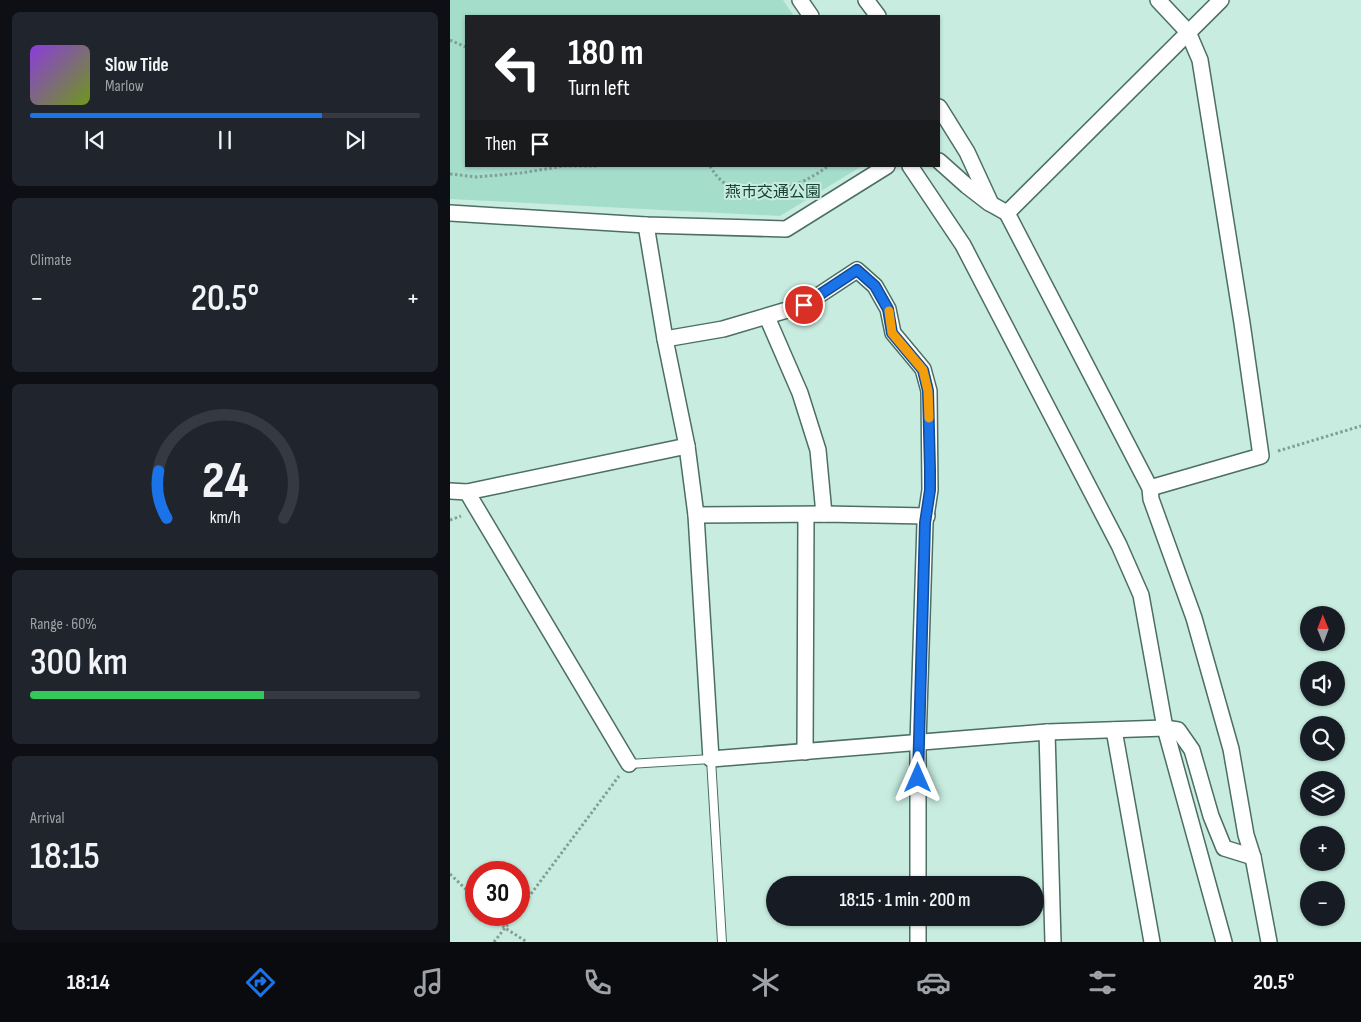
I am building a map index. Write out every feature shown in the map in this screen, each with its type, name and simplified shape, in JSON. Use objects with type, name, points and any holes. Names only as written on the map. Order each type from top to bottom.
[{"type":"street","points":[[800,0],[810,15]]},
{"type":"street","points":[[866,0],[877,15]]},
{"type":"street","points":[[1150,488],[1261,456],[1200,60],[1188,32],[1158,0]]},
{"type":"street","points":[[1007,214],[1221,0]]},
{"type":"street","points":[[940,108],[967,152],[991,204]]},
{"type":"street","points":[[940,162],[967,186],[1007,214],[1150,488],[1151,499],[1194,618],[1231,749],[1246,835],[1269,942]]},
{"type":"street","points":[[450,213],[646,225],[786,229],[885,167]]},
{"type":"street","points":[[911,167],[963,245],[1119,545],[1141,595],[1165,728],[1224,942]]},
{"type":"street","points":[[646,225],[665,339],[687,446],[696,515],[712,759],[1046,732],[1165,728],[1178,730],[1192,750],[1211,816],[1224,848],[1252,857]]},
{"type":"street","points":[[665,339],[723,329],[804,305],[857,270],[875,286],[888,309],[892,333],[923,370],[928,391],[930,490],[925,523],[918,743],[918,876]]},
{"type":"street","points":[[767,317],[800,394],[818,450],[824,514]]},
{"type":"street","points":[[450,491],[467,492],[687,446]]},
{"type":"street","points":[[467,492],[629,764]]},
{"type":"street","points":[[696,515],[824,514],[927,516]]},
{"type":"street","points":[[806,515],[806,752]]},
{"type":"street","points":[[1114,730],[1152,942]]},
{"type":"street","points":[[1046,732],[1053,942]]},
{"type":"street","points":[[918,926],[918,942]]},
{"type":"lane","points":[[629,764],[712,759],[722,942]]},
{"type":"path","points":[[450,40],[465,47]]},
{"type":"path","points":[[450,174],[478,177],[558,167]]},
{"type":"path","points":[[710,167],[714,174],[733,190],[745,193],[761,193],[804,180],[826,167]]},
{"type":"path","points":[[1261,456],[1361,426]]},
{"type":"path","points":[[530,895],[629,764]]},
{"type":"path","points":[[450,874],[465,888]]},
{"type":"path","points":[[494,942],[505,928],[527,942]]},
{"type":"green space","name":"燕市交通公園","points":[[450,0],[783,0],[793,15],[465,15],[465,167],[860,167],[780,216],[450,199]]},
{"type":"slow traffic","points":[[889,311],[892,333],[923,370],[928,391],[929,418]]},
{"type":"route","points":[[804,305],[857,270],[875,286],[888,309],[892,333],[923,370],[928,391],[930,490],[925,523],[918,778]]}]
